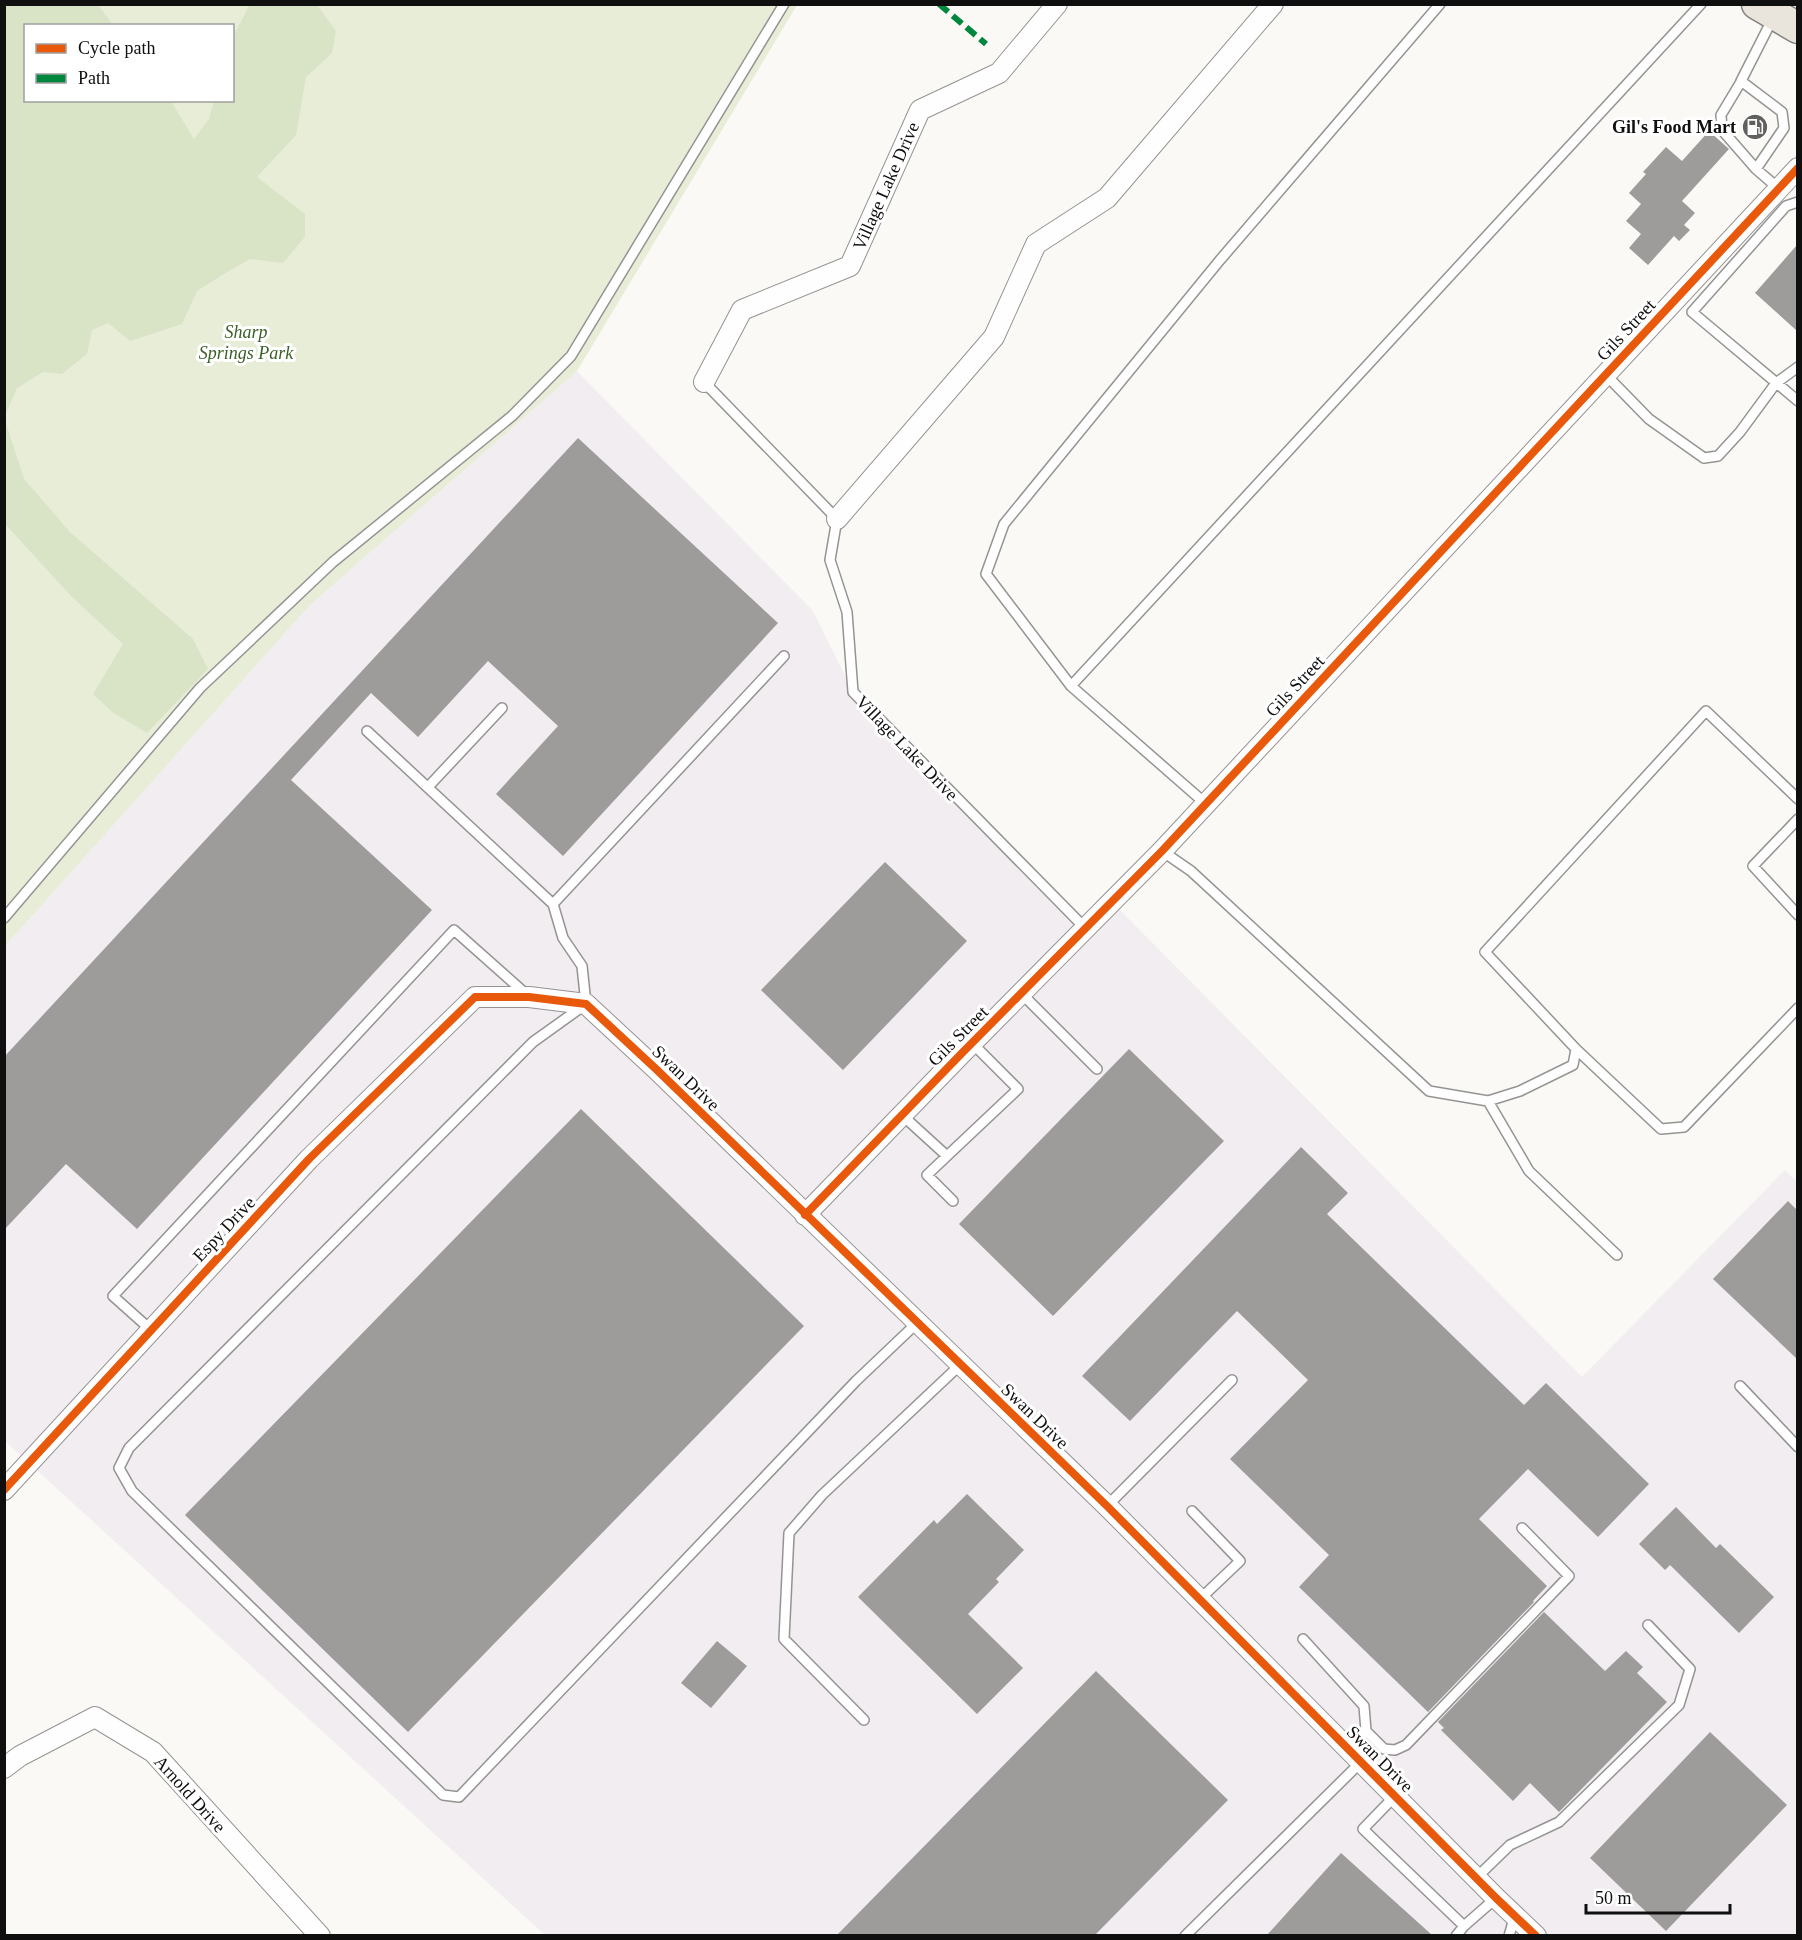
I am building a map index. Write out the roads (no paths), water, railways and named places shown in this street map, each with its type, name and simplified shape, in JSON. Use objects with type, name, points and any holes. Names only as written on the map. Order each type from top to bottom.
[{"type":"street","name":"Village Lake Drive","points":[[704,382],[742,310],[850,266],[920,110],[999,73],[1057,4]]},
{"type":"street","points":[[837,519],[994,337],[1035,244],[1107,198],[1265,7]]},
{"type":"street","name":"Gils Street","points":[[805,1215],[1162,851],[1797,168]]},
{"type":"street","name":"Espy Drive","points":[[4,1490],[309,1159],[475,997],[529,997]]},
{"type":"street","points":[[529,997],[586,1004]]},
{"type":"street","name":"Swan Drive","points":[[586,1004],[1107,1506],[1476,1878],[1536,1935]]},
{"type":"street","name":"Arnold Drive","points":[[4,1768],[20,1756],[95,1717],[153,1752],[320,1935]]},
{"type":"lane","points":[[4,918],[200,688],[333,562],[512,416],[571,356],[784,4]]},
{"type":"lane","points":[[1206,804],[1071,686],[986,574],[1004,525],[1220,260],[1440,4]]},
{"type":"lane","points":[[1071,686],[1701,4]]},
{"type":"lane","points":[[1776,16],[1721,115],[1722,130],[1756,170],[1778,188]]},
{"type":"lane","points":[[1742,80],[1782,112],[1784,128],[1756,170]]},
{"type":"lane","points":[[1692,312],[1786,206],[1797,202]]},
{"type":"lane","points":[[1677,298],[1797,402]]},
{"type":"lane","points":[[1605,374],[1649,418],[1704,458],[1718,456],[1740,432],[1776,383],[1797,368]]},
{"type":"lane","name":"Village Lake Drive","points":[[704,382],[837,519],[830,560],[847,612],[853,692],[1086,929]]},
{"type":"lane","points":[[553,904],[784,656]]},
{"type":"lane","points":[[428,788],[502,708]]},
{"type":"lane","points":[[1797,799],[1706,711],[1485,952],[1576,1049],[1661,1129],[1684,1127],[1797,1008]]},
{"type":"lane","points":[[367,731],[553,904],[562,938],[582,966],[586,1004],[533,1042],[129,1448],[119,1468],[132,1491],[443,1795],[459,1797],[856,1381],[918,1322]]},
{"type":"lane","points":[[1797,819],[1753,866],[1797,915]]},
{"type":"lane","points":[[1162,851],[1191,871],[1429,1091],[1488,1101],[1520,1091],[1573,1065],[1576,1049]]},
{"type":"lane","points":[[152,1330],[112,1296],[454,930],[529,997]]},
{"type":"lane","points":[[1022,993],[1097,1069]]},
{"type":"lane","points":[[953,1201],[927,1175],[1018,1089],[972,1043]]},
{"type":"lane","points":[[1488,1101],[1528,1171],[1617,1255]]},
{"type":"lane","points":[[902,1115],[947,1156]]},
{"type":"lane","points":[[864,1720],[784,1639],[789,1533],[822,1495],[960,1365]]},
{"type":"lane","points":[[1107,1506],[1232,1380]]},
{"type":"lane","points":[[1740,1386],[1797,1447]]},
{"type":"lane","points":[[1192,1511],[1240,1561],[1200,1599]]},
{"type":"lane","points":[[1366,1731],[1384,1749],[1395,1750],[1406,1745],[1569,1576],[1522,1528]]},
{"type":"lane","points":[[1476,1878],[1510,1845],[1559,1822],[1679,1705],[1690,1669],[1648,1625]]},
{"type":"lane","points":[[1185,1935],[1356,1756],[1366,1731],[1364,1706],[1303,1639]]},
{"type":"lane","points":[[1395,1796],[1363,1829],[1464,1926]]},
{"type":"lane","points":[[1456,1935],[1496,1898]]},
{"type":"lane","points":[[1509,1935],[1515,1915]]},
{"type":"place","name":"Gil's Food Mart","points":[[1755,127]]},
{"type":"park label","name":"Sharp Springs Park","points":[[246,342]]}]
